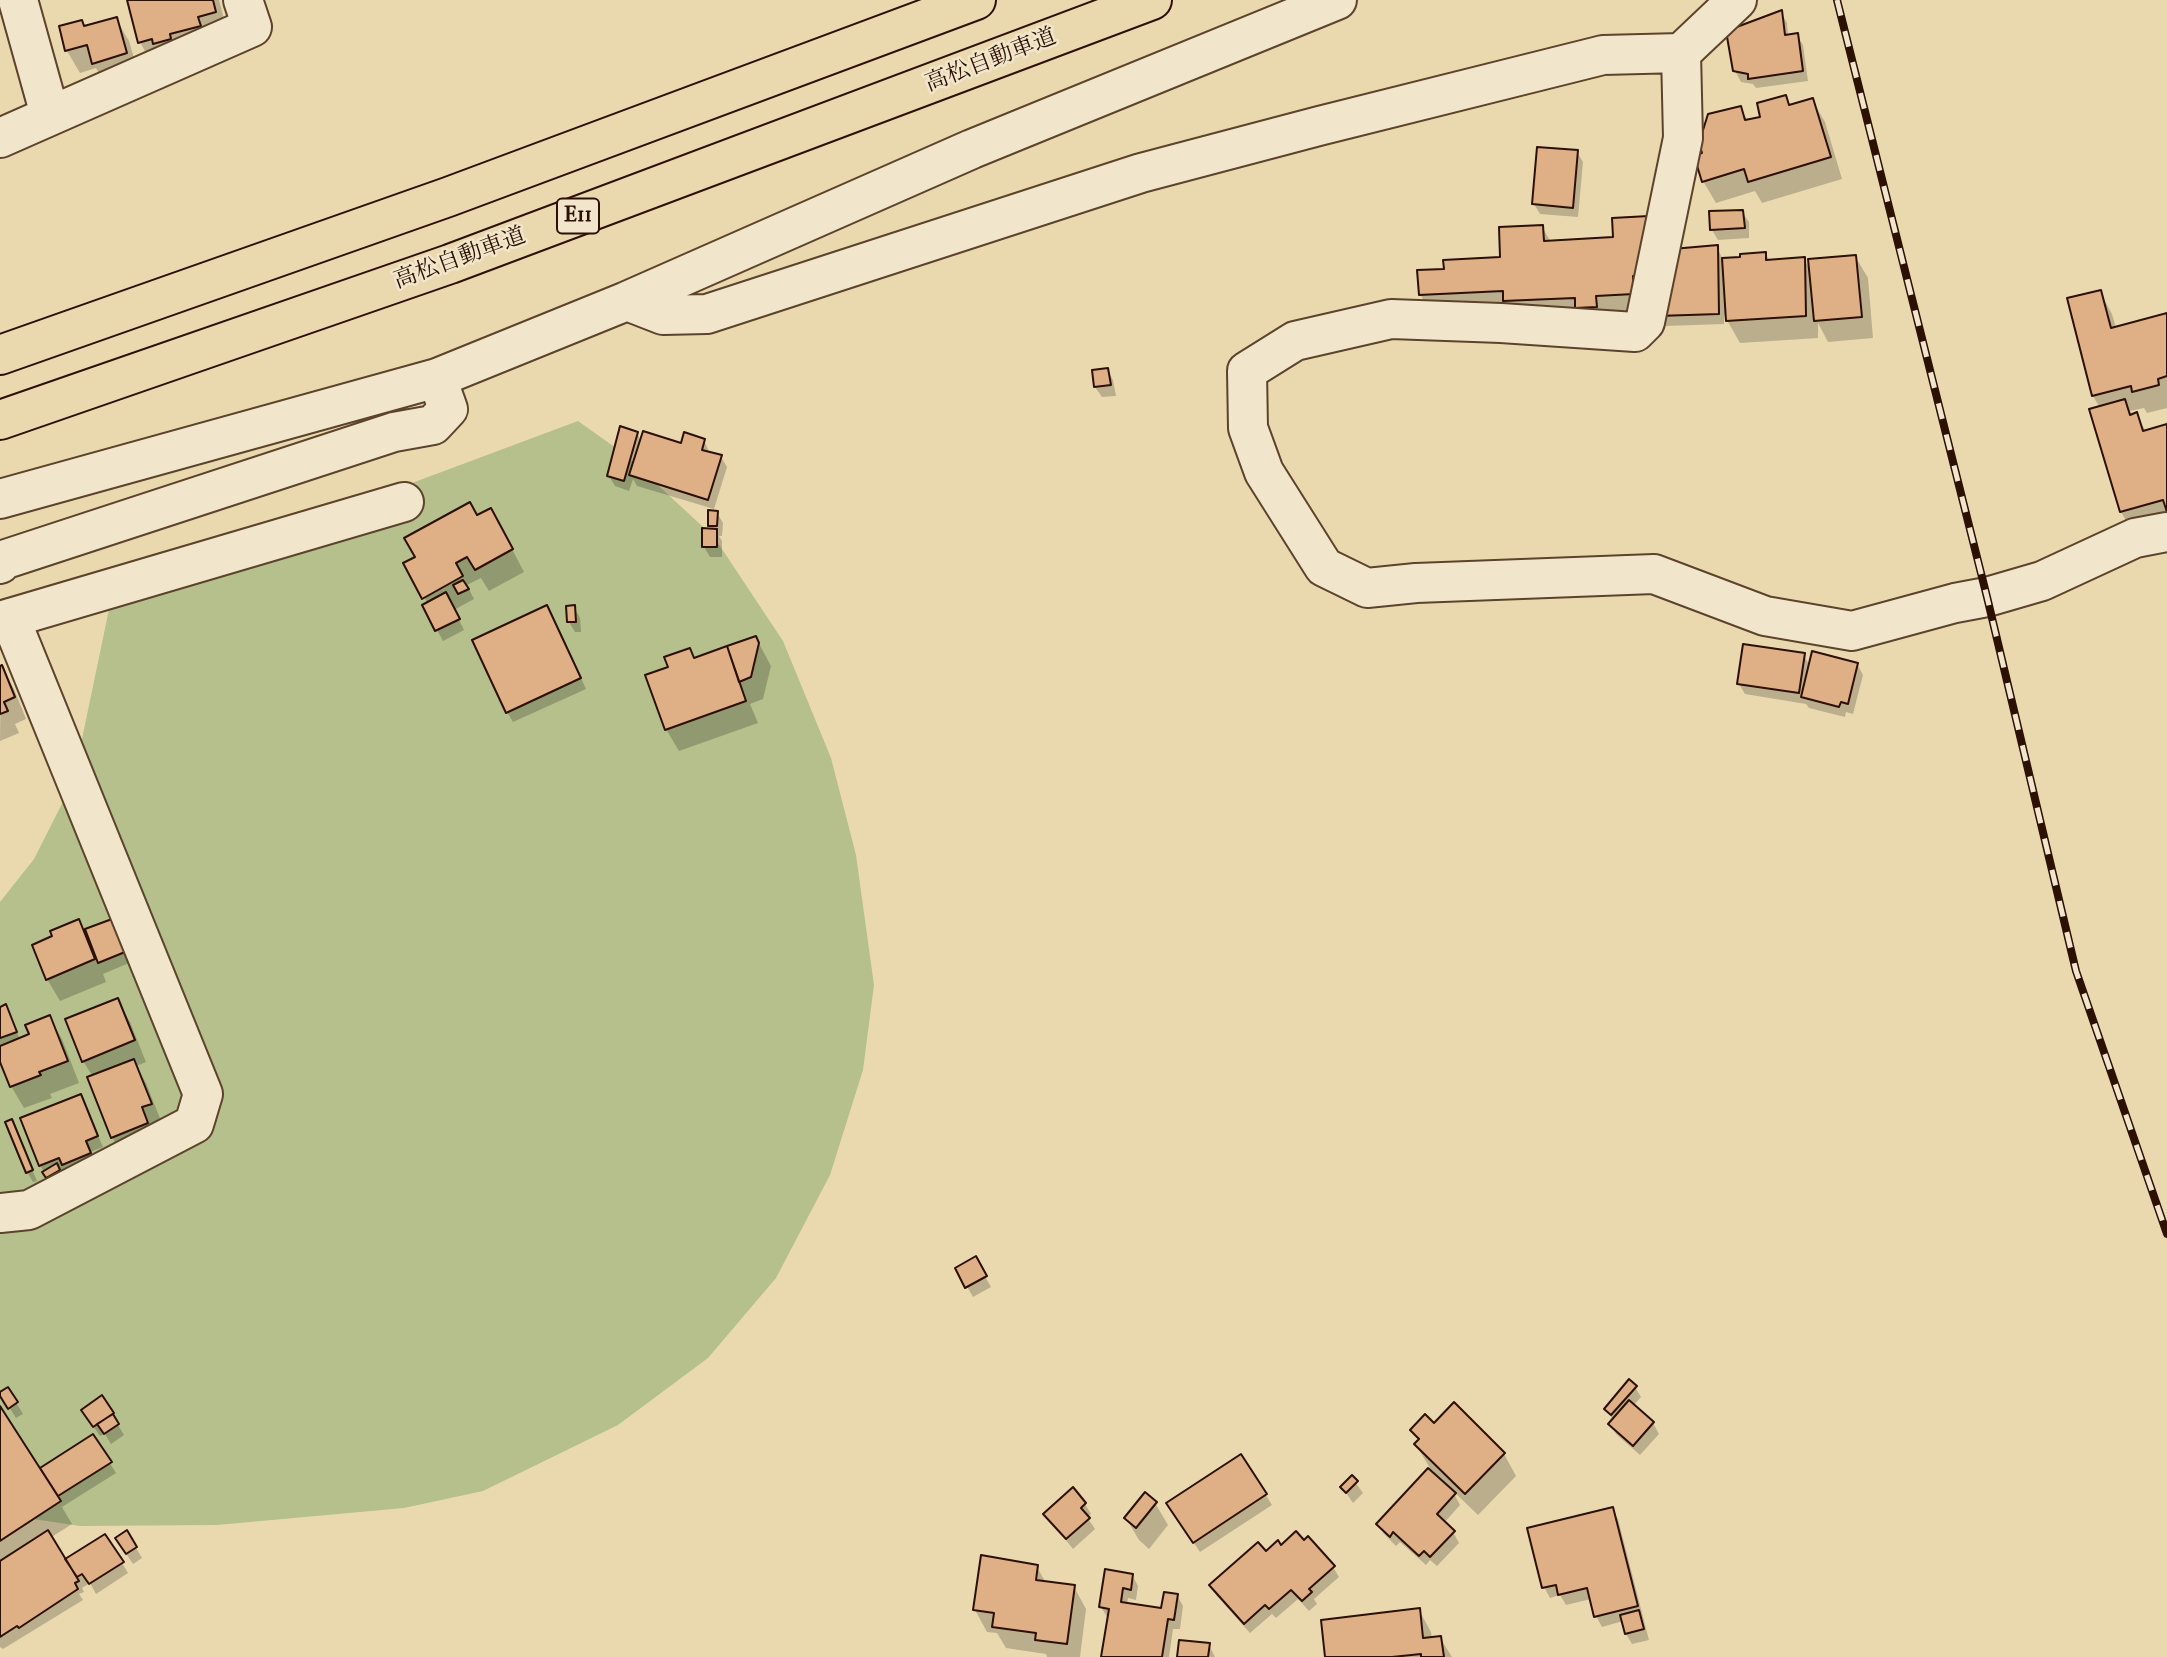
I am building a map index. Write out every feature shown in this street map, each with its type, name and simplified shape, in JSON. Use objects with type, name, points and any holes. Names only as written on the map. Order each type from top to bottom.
[{"type":"highway","points":[[0,355],[448,197],[976,0]]},
{"type":"highway","name":"高松自動車道","points":[[0,420],[450,264],[1152,0]]},
{"type":"street","points":[[18,0],[50,115]]},
{"type":"street","points":[[0,138],[251,27],[243,0]]},
{"type":"street","points":[[0,499],[436,378],[628,302],[984,144],[1337,0]]},
{"type":"street","points":[[628,302],[663,315],[707,314],[1141,173],[1603,55],[1681,53],[1737,0]]},
{"type":"street","points":[[1681,53],[1683,138],[1646,322],[1635,332],[1391,319],[1295,341],[1247,371],[1248,428],[1264,472],[1324,567],[1367,588],[1416,583],[1654,574],[1765,616],[1852,631],[2042,581],[2135,538],[2167,533]]},
{"type":"street","points":[[0,564],[3,560],[394,432],[433,425],[448,409],[436,378]]},
{"type":"street","points":[[0,1213],[29,1210],[194,1124],[203,1094],[5,620],[404,502]]},
{"type":"green space","points":[[578,421],[623,453],[714,537],[783,641],[831,758],[856,855],[874,985],[863,1070],[830,1175],[776,1278],[708,1358],[618,1425],[483,1491],[404,1508],[217,1525],[80,1526],[0,1514],[0,902],[34,859],[73,782],[112,595]]},
{"type":"building","points":[[127,0],[213,0],[216,12],[198,17],[201,26],[170,34],[171,39],[153,44],[152,39],[138,43]]},
{"type":"building","points":[[1782,10],[1785,35],[1798,33],[1803,71],[1748,79],[1748,74],[1733,71],[1726,31]]},
{"type":"building","points":[[117,17],[127,53],[92,64],[87,45],[65,51],[59,26],[82,20],[84,26]]},
{"type":"building","points":[[1786,95],[1789,105],[1813,98],[1831,157],[1748,182],[1744,169],[1702,182],[1695,159],[1702,153],[1699,143],[1708,114],[1741,106],[1745,120],[1760,117],[1757,103]]},
{"type":"building","points":[[1537,147],[1578,150],[1573,208],[1532,204]]},
{"type":"building","points":[[1743,210],[1745,228],[1710,230],[1709,211]]},
{"type":"building","points":[[1649,216],[1641,276],[1633,276],[1634,294],[1596,296],[1597,307],[1575,308],[1575,298],[1503,301],[1503,291],[1419,295],[1417,270],[1444,269],[1443,260],[1500,257],[1499,227],[1543,225],[1544,241],[1613,237],[1612,218]]},
{"type":"building","points":[[1718,245],[1719,314],[1657,316],[1672,249]]},
{"type":"building","points":[[1766,252],[1766,260],[1805,257],[1806,316],[1726,321],[1722,258]]},
{"type":"building","points":[[1856,255],[1862,317],[1814,321],[1808,259]]},
{"type":"building","points":[[2101,290],[2111,328],[2167,313],[2167,376],[2158,379],[2159,385],[2132,392],[2131,386],[2092,396],[2067,298]]},
{"type":"building","points":[[1108,368],[1111,385],[1094,387],[1092,370]]},
{"type":"building","points":[[2125,399],[2130,415],[2137,412],[2143,431],[2167,424],[2167,512],[2163,500],[2120,512],[2089,409]]},
{"type":"building","points":[[620,426],[638,432],[624,481],[607,476]]},
{"type":"building","points":[[643,431],[681,443],[684,432],[705,439],[702,450],[722,455],[708,500],[629,475]]},
{"type":"building","points":[[470,502],[477,515],[491,508],[513,549],[475,570],[467,557],[456,563],[463,576],[422,599],[403,563],[415,557],[404,538]]},
{"type":"building","points":[[708,510],[718,511],[717,526],[708,526]]},
{"type":"building","points":[[702,528],[717,529],[717,547],[702,547]]},
{"type":"building","points":[[463,580],[469,589],[458,594],[453,585]]},
{"type":"building","points":[[446,592],[460,619],[435,631],[422,605]]},
{"type":"building","points":[[547,605],[581,678],[506,713],[472,640]]},
{"type":"building","points":[[575,605],[576,622],[567,622],[566,606]]},
{"type":"building","points":[[756,636],[759,643],[751,677],[739,682],[727,646]]},
{"type":"building","points":[[1743,644],[1805,653],[1799,693],[1737,684]]},
{"type":"building","points":[[727,646],[746,701],[665,730],[645,675],[668,667],[664,657],[690,648],[694,658]]},
{"type":"building","points":[[1812,651],[1858,663],[1848,704],[1841,702],[1839,707],[1801,697]]},
{"type":"building","points":[[2,665],[15,697],[4,702],[8,711],[0,714],[0,666]]},
{"type":"building","points":[[79,919],[95,959],[46,980],[32,945],[52,936],[50,931]]},
{"type":"building","points":[[112,919],[125,952],[98,963],[85,929]]},
{"type":"building","points":[[118,998],[135,1040],[82,1062],[65,1019]]},
{"type":"building","points":[[6,1004],[17,1032],[0,1038],[0,1007]]},
{"type":"building","points":[[50,1015],[68,1061],[10,1087],[0,1062],[0,1046],[29,1034],[25,1025]]},
{"type":"building","points":[[134,1059],[152,1104],[142,1107],[148,1123],[111,1138],[87,1077]]},
{"type":"building","points":[[81,1094],[98,1136],[86,1141],[91,1153],[62,1165],[59,1158],[39,1166],[20,1118]]},
{"type":"building","points":[[12,1119],[33,1170],[26,1173],[5,1122]]},
{"type":"building","points":[[57,1163],[60,1170],[46,1178],[42,1172]]},
{"type":"building","points":[[976,1256],[987,1276],[965,1288],[955,1268]]},
{"type":"building","points":[[1629,1379],[1637,1386],[1611,1415],[1604,1409]]},
{"type":"building","points":[[8,1387],[18,1402],[8,1409],[0,1392]]},
{"type":"building","points":[[102,1395],[114,1413],[93,1427],[81,1410]]},
{"type":"building","points":[[1629,1400],[1654,1422],[1633,1446],[1608,1424]]},
{"type":"building","points":[[1454,1402],[1505,1453],[1465,1494],[1414,1444],[1419,1439],[1410,1430],[1425,1414],[1434,1423]]},
{"type":"building","points":[[0,1406],[61,1501],[0,1541]]},
{"type":"building","points":[[113,1414],[119,1424],[104,1434],[97,1424]]},
{"type":"building","points":[[93,1434],[112,1462],[58,1496],[40,1468]]},
{"type":"building","points":[[1241,1454],[1267,1494],[1193,1543],[1166,1503]]},
{"type":"building","points":[[1428,1468],[1456,1493],[1437,1514],[1455,1531],[1430,1557],[1424,1551],[1419,1556],[1393,1532],[1390,1537],[1376,1524]]},
{"type":"building","points":[[1352,1475],[1358,1481],[1346,1493],[1340,1487]]},
{"type":"building","points":[[1073,1487],[1086,1503],[1081,1508],[1090,1518],[1066,1539],[1043,1514]]},
{"type":"building","points":[[1145,1492],[1157,1502],[1136,1528],[1124,1518]]},
{"type":"building","points":[[1613,1507],[1638,1606],[1594,1617],[1587,1588],[1558,1595],[1556,1585],[1542,1588],[1527,1528]]},
{"type":"building","points":[[48,1530],[79,1581],[75,1583],[78,1589],[19,1628],[17,1626],[0,1637],[0,1561]]},
{"type":"building","points":[[127,1530],[137,1547],[126,1554],[115,1538]]},
{"type":"building","points":[[1296,1531],[1304,1540],[1308,1536],[1335,1566],[1309,1589],[1312,1592],[1302,1601],[1291,1590],[1269,1609],[1265,1605],[1244,1624],[1209,1585],[1258,1542],[1266,1551],[1278,1540],[1281,1545]]},
{"type":"building","points":[[105,1534],[124,1562],[89,1584],[82,1574],[77,1577],[65,1559]]},
{"type":"building","points":[[981,1555],[1038,1565],[1036,1580],[1075,1585],[1067,1644],[1035,1640],[1036,1633],[992,1627],[994,1613],[973,1610]]},
{"type":"building","points":[[1105,1569],[1133,1574],[1131,1590],[1123,1588],[1121,1602],[1161,1608],[1164,1592],[1178,1594],[1174,1620],[1168,1619],[1162,1657],[1101,1657],[1109,1609],[1099,1607]]},
{"type":"building","points":[[1420,1608],[1423,1638],[1441,1636],[1444,1657],[1421,1657],[1421,1654],[1325,1657],[1321,1620]]},
{"type":"building","points":[[1639,1610],[1644,1629],[1625,1634],[1620,1615]]},
{"type":"building","points":[[1179,1640],[1210,1643],[1208,1657],[1177,1657]]},
{"type":"railway","points":[[1837,0],[1987,597],[2076,971],[2167,1234]]}]
